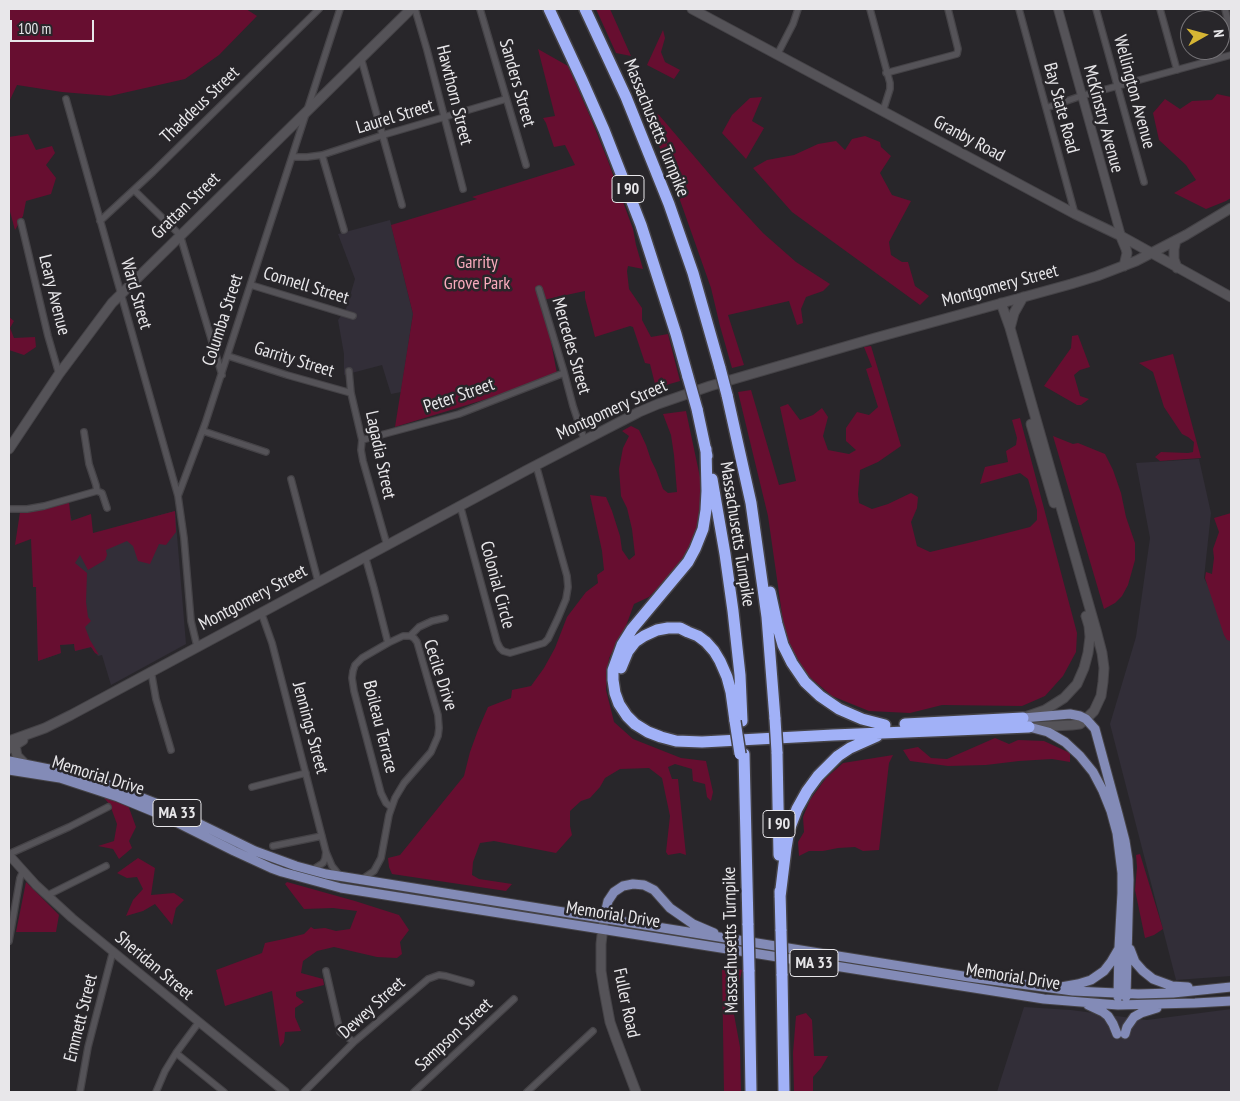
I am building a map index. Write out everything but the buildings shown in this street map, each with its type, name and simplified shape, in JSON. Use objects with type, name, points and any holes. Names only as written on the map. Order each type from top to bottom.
[{"type":"highway","name":"Massachusetts Turnpike","points":[[549,9],[582,80],[623,177],[655,266],[688,377],[713,483],[733,611],[740,675],[739,721],[745,788],[751,1092]]},
{"type":"highway","name":"Massachusetts Turnpike","points":[[585,9],[630,105],[669,204],[693,274],[727,395],[751,503],[768,624],[777,752],[784,1092]]},
{"type":"highway","points":[[706,449],[706,510],[703,528],[696,549],[688,562],[632,629],[622,645],[613,670],[614,687],[619,704],[626,716],[648,732],[676,741],[702,742],[887,729]]},
{"type":"highway","points":[[751,503],[764,555],[777,624],[783,645],[792,663],[805,682],[820,696],[839,709],[887,729]]},
{"type":"highway","points":[[739,721],[727,677],[720,661],[714,651],[698,636],[680,628],[657,630],[639,639],[628,651],[624,658],[620,675],[621,691],[629,707],[636,716],[655,728],[683,735],[887,729],[1026,722]]},
{"type":"highway","points":[[780,897],[789,830],[797,809],[807,791],[827,766],[838,756],[887,729]]},
{"type":"main road","name":"Grattan Street","points":[[9,448],[112,303],[411,9]]},
{"type":"main road","name":"Granby Road","points":[[692,9],[1075,214],[1121,236],[1150,254],[1231,297]]},
{"type":"main road","name":"Montgomery Street","points":[[10,742],[71,715],[364,556],[584,439],[639,412],[678,397],[872,339],[1071,284],[1124,266],[1176,240],[1231,208]]},
{"type":"main road","points":[[1121,236],[1127,253],[1124,266]]},
{"type":"main road","points":[[1176,240],[1174,259],[1177,268]]},
{"type":"main road","points":[[1010,328],[1014,313],[1023,297]]},
{"type":"main road","points":[[1001,303],[1010,328],[1102,653],[1104,668],[1100,696],[1094,711],[1086,719]]},
{"type":"main road","points":[[1001,303],[1004,325],[1085,611],[1090,637],[1084,668],[1077,684],[1064,698],[1026,722]]},
{"type":"main road","points":[[1026,722],[1070,714],[1080,716],[1086,719],[1094,729],[1098,739],[1125,841],[1129,880],[1128,937],[1122,993]]},
{"type":"main road","points":[[1026,722],[1065,742],[1080,756],[1093,772],[1103,790],[1111,811],[1121,863],[1122,893],[1119,947],[1122,1005]]},
{"type":"main road","name":"Memorial Drive","points":[[10,742],[17,756],[26,764]]},
{"type":"main road","name":"Memorial Drive","points":[[9,762],[76,775],[123,790],[163,806],[255,851],[312,870],[361,880],[728,939],[1073,991],[1173,993],[1231,987]]},
{"type":"main road","name":"Memorial Drive","points":[[9,770],[60,778],[118,797],[164,816],[257,862],[282,872],[341,888],[1028,997],[1122,1005],[1195,1004],[1231,1001]]},
{"type":"main road","points":[[604,918],[608,901],[614,892],[623,886],[633,884],[644,885],[654,890],[670,908],[693,924],[728,939]]},
{"type":"main road","name":"Fuller Road","points":[[604,918],[601,944],[606,1006],[636,1092]]},
{"type":"main road","points":[[1128,937],[1135,962],[1153,979],[1172,986],[1207,989]]},
{"type":"main road","points":[[1051,988],[1091,980],[1104,971],[1112,962],[1119,947]]},
{"type":"main road","points":[[926,980],[929,970]]},
{"type":"main road","points":[[1081,1002],[1108,1016],[1121,1034],[1134,1017],[1167,1004]]},
{"type":"street","name":"Thaddeus Street","points":[[100,221],[319,9]]},
{"type":"street","name":"Columba Street","points":[[197,646],[191,623],[178,496],[222,375],[340,9]]},
{"type":"street","name":"Hawthorn Street","points":[[415,9],[463,189]]},
{"type":"street","name":"Sanders Street","points":[[480,9],[526,165]]},
{"type":"street","points":[[777,55],[793,24],[798,9]]},
{"type":"street","points":[[870,9],[890,83],[883,111]]},
{"type":"street","points":[[886,73],[957,54],[958,49],[948,9]]},
{"type":"street","name":"Bay State Road","points":[[1019,9],[1075,214]]},
{"type":"street","name":"McKinstry Avenue","points":[[1058,9],[1121,236]]},
{"type":"street","name":"Wellington Avenue","points":[[1096,9],[1144,182]]},
{"type":"street","points":[[1160,9],[1177,70]]},
{"type":"street","points":[[1225,9],[1231,33]]},
{"type":"street","points":[[1046,108],[1081,96],[1231,54]]},
{"type":"street","points":[[362,58],[402,206]]},
{"type":"street","name":"Ward Street","points":[[66,99],[178,496]]},
{"type":"street","name":"Laurel Street","points":[[292,157],[307,158],[322,155],[506,99]]},
{"type":"street","points":[[322,155],[344,230]]},
{"type":"street","points":[[134,190],[180,235],[222,375]]},
{"type":"street","name":"Leary Avenue","points":[[21,222],[48,336],[60,374]]},
{"type":"street","name":"Connell Street","points":[[251,285],[353,316]]},
{"type":"street","name":"Mercedes Street","points":[[539,289],[584,439]]},
{"type":"street","name":"Garrity Street","points":[[228,356],[287,375],[351,392]]},
{"type":"street","name":"Lagadia Street","points":[[349,371],[351,392],[362,440],[363,461],[386,545]]},
{"type":"street","name":"Peter Street","points":[[362,440],[459,414],[564,374]]},
{"type":"street","points":[[203,431],[266,452]]},
{"type":"street","points":[[84,432],[89,464],[97,491]]},
{"type":"street","name":"Colonial Circle","points":[[460,506],[500,648],[505,652],[512,652],[544,643],[548,639],[558,618],[566,599],[568,587],[567,576],[536,465]]},
{"type":"street","points":[[291,479],[318,581]]},
{"type":"street","points":[[9,509],[44,506],[97,491],[102,494],[107,508]]},
{"type":"street","points":[[364,556],[388,643]]},
{"type":"street","name":"Jennings Street","points":[[261,612],[272,643],[326,852],[332,866],[340,876]]},
{"type":"street","name":"Boileau Terrace","points":[[391,807],[386,803],[381,793],[354,691],[353,671],[362,658],[388,643],[403,636],[410,636],[419,627],[432,621],[446,618]]},
{"type":"street","name":"Cecile Drive","points":[[361,880],[374,871],[381,858],[391,807],[397,793],[431,752],[439,732],[438,715],[417,642],[410,636]]},
{"type":"street","points":[[150,671],[156,699],[172,750]]},
{"type":"street","points":[[252,787],[306,773]]},
{"type":"street","points":[[9,854],[108,807]]},
{"type":"street","points":[[273,846],[322,836]]},
{"type":"street","points":[[312,870],[323,863],[326,852]]},
{"type":"street","name":"Sheridan Street","points":[[9,854],[23,871],[72,918],[285,1092]]},
{"type":"street","points":[[48,895],[106,866]]},
{"type":"street","points":[[9,941],[20,878],[23,871]]},
{"type":"street","name":"Emmett Street","points":[[80,1092],[88,1047],[113,952]]},
{"type":"street","points":[[326,971],[340,1032],[354,1042]]},
{"type":"street","name":"Dewey Street","points":[[304,1092],[354,1042],[428,979],[446,976],[471,983]]},
{"type":"street","name":"Sampson Street","points":[[414,1092],[514,999]]},
{"type":"street","points":[[156,1092],[165,1071],[198,1022]]},
{"type":"street","points":[[527,1092],[593,1031]]},
{"type":"street","points":[[176,1053],[224,1092]]},
{"type":"shaded area","points":[[390,220],[413,314],[401,392],[391,394],[382,365],[344,375],[344,354],[338,320],[346,309],[355,279],[338,234]]},
{"type":"shaded area","points":[[1199,459],[1211,513],[1204,578],[1231,631],[1231,976],[1176,980],[1110,724],[1136,637],[1150,538],[1136,463]]},
{"type":"shaded area","points":[[67,504],[77,538],[175,511],[186,644],[111,685],[102,655],[98,656],[91,647],[75,651],[74,644],[59,645],[61,653],[38,661],[36,587],[33,587]]},
{"type":"shaded area","points":[[1024,1007],[1071,1010],[1147,1020],[1231,1009],[1231,1092],[997,1092]]},
{"type":"green space","points":[[246,9],[257,16],[219,55],[185,79],[110,96],[62,92],[17,85],[9,102],[9,10]]},
{"type":"green space","points":[[596,9],[610,9],[631,56],[616,53]]},
{"type":"green space","points":[[663,30],[665,38],[661,52],[665,62],[680,70],[674,79],[647,65]]},
{"type":"green space","name":"Garrity Grove Park","points":[[538,49],[568,66],[592,121],[633,229],[643,269],[628,266],[629,289],[642,308],[642,320],[651,337],[668,334],[680,381],[656,388],[650,364],[645,363],[633,327],[630,326],[595,337],[585,291],[543,300],[558,379],[533,382],[503,394],[395,427],[413,314],[391,225],[477,199],[472,197],[575,165],[565,145],[554,147],[543,118],[555,116]]},
{"type":"green space","points":[[1217,94],[1231,97],[1231,198],[1206,209],[1174,193],[1196,180],[1186,165],[1159,140],[1153,113],[1165,99],[1180,109],[1192,101],[1212,100]]},
{"type":"green space","points":[[762,97],[752,121],[764,128],[746,159],[722,133],[732,115],[750,98]]},
{"type":"green space","points":[[643,109],[659,115],[763,233],[796,262],[830,284],[823,291],[806,297],[801,309],[803,323],[797,325],[789,301],[728,315],[744,365],[732,368],[711,288],[669,169]]},
{"type":"green space","points":[[28,134],[36,150],[52,146],[55,153],[46,165],[56,178],[51,194],[26,201],[23,216],[15,230],[9,208],[9,137]]},
{"type":"green space","points":[[865,136],[880,142],[881,147],[891,156],[880,173],[892,195],[911,201],[889,242],[891,255],[902,262],[908,262],[915,286],[929,296],[920,305],[792,212],[753,168],[767,160],[794,155],[818,144],[836,141],[845,150],[852,139]]},
{"type":"green space","points":[[9,317],[14,321],[10,328],[14,338],[35,337],[36,347],[24,355],[9,350]]},
{"type":"green space","points":[[1078,335],[1090,367],[1080,370],[1074,375],[1080,396],[1089,399],[1081,405],[1077,405],[1044,386],[1071,348],[1072,336]]},
{"type":"green space","points":[[871,346],[901,446],[878,462],[860,470],[859,503],[872,509],[911,493],[918,497],[917,508],[911,522],[917,546],[930,552],[1030,527],[1037,520],[1037,510],[1028,479],[1020,473],[980,484],[985,467],[1008,462],[1006,451],[1016,445],[1017,438],[1012,420],[1020,418],[1077,633],[1076,652],[1063,676],[1045,696],[1022,706],[942,705],[910,713],[869,711],[832,696],[805,673],[785,635],[768,516],[738,392],[751,390],[779,485],[796,481],[780,407],[788,404],[800,420],[813,415],[822,408],[828,417],[823,436],[828,450],[849,454],[856,450],[846,441],[846,428],[857,412],[869,415],[878,407],[866,369],[872,367],[864,347]]},
{"type":"green space","points":[[1173,354],[1201,458],[1160,461],[1155,457],[1161,452],[1193,452],[1194,442],[1182,434],[1164,407],[1153,372],[1139,363]]},
{"type":"green space","points":[[686,411],[701,482],[702,506],[696,532],[685,555],[667,578],[649,597],[634,604],[626,626],[609,658],[606,690],[614,722],[633,739],[681,758],[706,761],[713,792],[711,801],[707,797],[705,784],[693,781],[692,769],[675,764],[668,767],[672,779],[678,779],[686,855],[680,853],[668,855],[666,852],[670,816],[662,778],[649,768],[620,769],[605,778],[590,798],[581,801],[570,811],[572,835],[556,853],[494,841],[480,843],[473,862],[472,875],[479,879],[512,884],[506,891],[392,874],[388,858],[400,855],[464,776],[470,752],[488,707],[511,698],[512,690],[531,686],[555,648],[567,617],[586,592],[598,583],[597,575],[604,570],[602,551],[590,495],[606,497],[620,536],[622,550],[629,560],[635,555],[632,529],[627,508],[621,496],[619,469],[623,448],[629,436],[622,431],[631,426],[639,430],[663,489],[668,493],[677,492],[671,435],[663,414]]},
{"type":"green space","points":[[1053,436],[1073,444],[1078,443],[1105,454],[1121,493],[1126,517],[1135,543],[1135,560],[1128,585],[1122,596],[1115,603],[1104,609]]},
{"type":"green space","points":[[69,502],[71,521],[91,514],[93,533],[175,511],[176,532],[166,545],[159,544],[150,564],[138,561],[133,546],[127,541],[106,550],[105,560],[88,570],[80,555],[75,563],[87,573],[86,602],[88,617],[91,621],[85,627],[99,655],[91,647],[75,651],[74,644],[60,645],[61,653],[38,661],[36,587],[33,587],[31,539],[15,545],[20,512]]},
{"type":"green space","points":[[1231,513],[1231,641],[1227,640],[1224,635],[1205,578],[1206,572],[1212,574],[1213,549],[1219,532],[1214,518]]},
{"type":"green space","points":[[995,738],[1009,744],[1018,740],[1044,741],[1070,753],[1070,762],[1052,759],[986,765],[948,766],[910,761],[903,750],[918,747],[931,758],[947,759]]},
{"type":"green space","points":[[893,755],[889,763],[879,850],[863,851],[855,847],[838,848],[809,851],[799,856],[798,842],[804,832],[803,817],[810,800],[826,778],[843,763]]},
{"type":"green space","points":[[101,794],[128,805],[136,827],[129,841],[132,848],[119,859],[113,849],[98,846],[114,841],[117,824],[110,805]]},
{"type":"green space","points":[[1140,854],[1163,929],[1145,938],[1135,890],[1136,855]]},
{"type":"green space","points":[[138,858],[155,868],[151,895],[174,893],[184,900],[176,908],[172,925],[155,904],[143,911],[126,916],[133,900],[143,889],[137,877],[127,878],[117,873]]},
{"type":"green space","points":[[26,882],[59,915],[56,932],[16,932]]},
{"type":"green space","points":[[287,882],[399,915],[409,930],[400,942],[402,954],[397,958],[377,957],[334,947],[317,951],[303,961],[301,973],[323,979],[324,985],[296,992],[296,996],[304,1002],[295,1008],[295,1017],[301,1031],[285,1032],[284,1042],[280,1047],[272,991],[225,1006],[216,970],[262,953],[265,943],[304,934],[311,927],[314,929],[325,928],[336,931],[350,929],[357,911],[333,908],[304,909],[285,884]]},
{"type":"green space","points":[[722,966],[742,970],[733,1009],[740,1047],[741,1092],[724,1092]]},
{"type":"green space","points":[[806,1013],[812,1020],[814,1056],[828,1056],[813,1077],[813,1092],[794,1092],[793,1053],[796,1016]]}]
